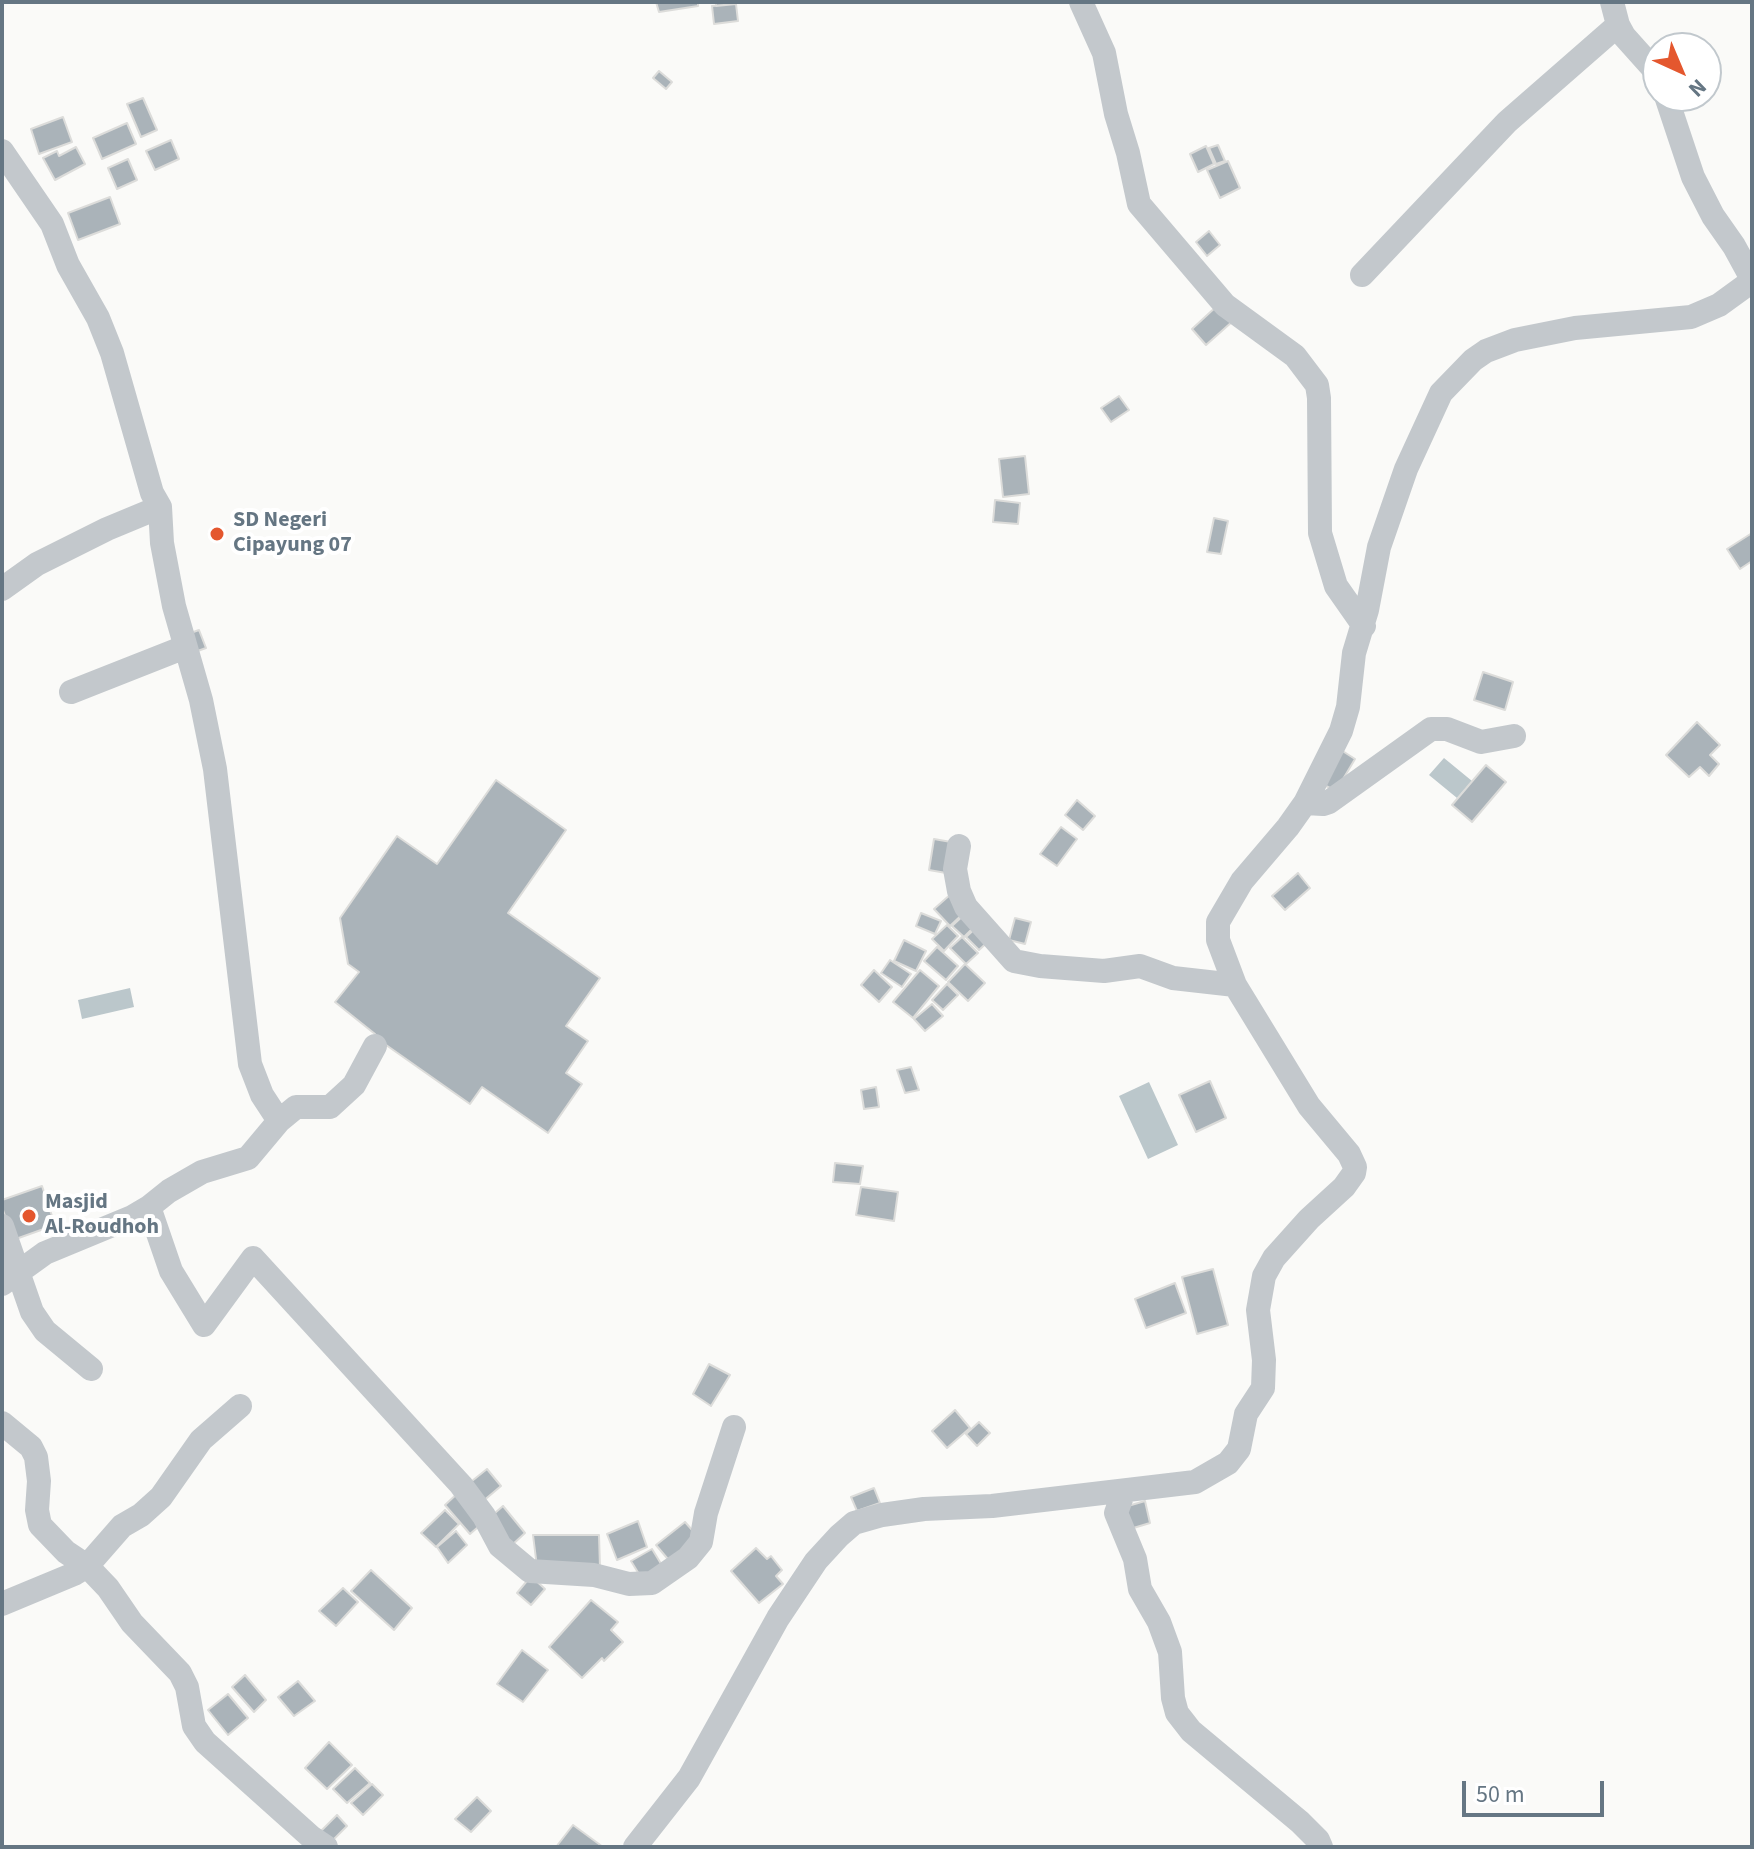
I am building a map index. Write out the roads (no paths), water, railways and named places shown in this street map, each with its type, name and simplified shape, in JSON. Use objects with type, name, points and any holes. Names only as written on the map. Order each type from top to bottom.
[{"type":"street","points":[[1081,2],[1104,53],[1139,204],[1225,305],[1295,356],[1317,385],[1320,533],[1336,586],[1364,626]]},
{"type":"street","points":[[1362,275],[1615,14],[1631,44],[1642,56]]},
{"type":"street","points":[[635,1847],[689,1778],[778,1618],[816,1561],[854,1523],[924,1509],[992,1506],[1195,1482],[1228,1463],[1239,1449],[1246,1414],[1263,1388],[1264,1360],[1258,1310],[1264,1276],[1274,1258],[1295,1233],[1332,1199],[1354,1173],[1353,1161],[1309,1106],[1235,985],[1218,940],[1218,922],[1242,881],[1305,803],[1341,731],[1348,707],[1354,653],[1364,626],[1379,547],[1406,469],[1441,393],[1473,360],[1501,344],[1547,333],[1691,317],[1719,305],[1752,280],[1693,177],[1671,112]]},
{"type":"street","points":[[2,151],[52,224],[68,265],[98,318],[112,353],[152,493],[160,507],[162,543],[215,769],[250,1064],[262,1095],[279,1121]]},
{"type":"street","points":[[2,589],[37,564],[160,507]]},
{"type":"street","points":[[71,692],[185,647]]},
{"type":"street","points":[[1305,803],[1329,802],[1431,729],[1447,729],[1481,742],[1514,736]]},
{"type":"street","points":[[959,846],[955,869],[966,907],[1014,961],[1104,971],[1140,966],[1182,980],[1235,985]]},
{"type":"street","points":[[9,1278],[45,1253],[149,1207],[202,1172],[248,1158],[279,1121],[296,1107],[330,1107],[354,1085],[375,1046]]},
{"type":"street","points":[[149,1207],[171,1271],[204,1325],[253,1258],[461,1485],[484,1516],[500,1546],[530,1571],[594,1575],[629,1584],[652,1583],[688,1558],[701,1542],[706,1513],[734,1427]]},
{"type":"street","points":[[2,1226],[9,1278],[45,1331],[91,1369]]},
{"type":"street","points":[[2,1604],[87,1566],[122,1526],[141,1515],[161,1497],[201,1440],[240,1406]]},
{"type":"street","points":[[2,1423],[31,1447],[36,1457],[40,1525],[108,1588],[132,1623],[180,1673],[187,1687],[194,1726],[205,1742],[326,1847]]},
{"type":"street","points":[[1124,1491],[1116,1513],[1135,1559],[1140,1589],[1159,1622],[1170,1652],[1177,1713],[1191,1731],[1300,1822],[1321,1847]]},
{"type":"place","name":"SD Negeri Cipayung 07","points":[[217,534]]},
{"type":"place","name":"Masjid Al-Roudhoh","points":[[29,1216]]}]
